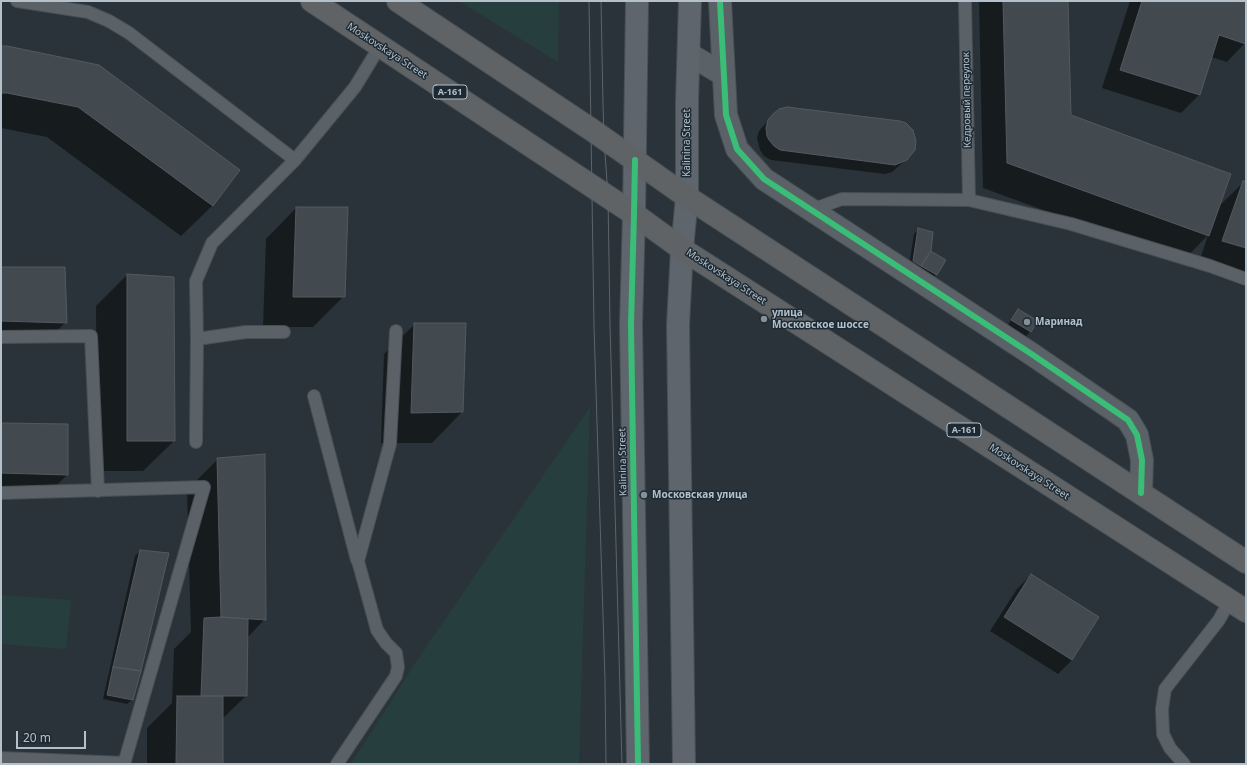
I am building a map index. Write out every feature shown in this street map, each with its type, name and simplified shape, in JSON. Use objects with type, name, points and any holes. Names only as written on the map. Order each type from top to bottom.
[{"type":"highway","name":"Moskovskaya Street","points":[[312,1],[634,214],[682,249],[1238,606]]},
{"type":"highway","points":[[398,1],[687,197],[1246,562]]},
{"type":"street","name":"Kalinina Street","points":[[638,1],[632,325],[638,764]]},
{"type":"street","name":"Kalinina Street","points":[[684,764],[678,325],[682,249],[687,197],[687,102],[690,1]]},
{"type":"street","points":[[720,1],[726,115],[737,149],[764,179],[1033,355],[1128,420],[1137,435],[1142,460],[1141,493]]},
{"type":"street","points":[[689,54],[724,75]]},
{"type":"lane","points":[[17,1],[88,12],[109,21],[129,33],[295,160]]},
{"type":"lane","name":"Кедровый переулок","points":[[965,1],[969,200]]},
{"type":"lane","points":[[196,442],[196,281],[212,243],[295,160],[355,87],[380,46]]},
{"type":"lane","points":[[811,210],[842,199],[969,200],[1071,224],[1210,266],[1246,279]]},
{"type":"lane","points":[[358,561],[390,444],[396,331]]},
{"type":"lane","points":[[197,339],[246,332],[284,332]]},
{"type":"lane","points":[[1,337],[91,336],[98,491]]},
{"type":"lane","points":[[314,396],[378,630],[386,643],[396,653],[398,667],[396,676],[337,764]]},
{"type":"lane","points":[[1,493],[204,488],[124,763],[1,758]]},
{"type":"lane","points":[[1184,764],[1170,748],[1163,734],[1162,709],[1165,688],[1219,620],[1238,606]]},
{"type":"green space","points":[[459,1],[559,1],[558,62]]},
{"type":"green space","points":[[590,407],[579,764],[351,764],[418,659]]},
{"type":"green space","points":[[1,595],[71,600],[66,649],[1,644]]},
{"type":"building","points":[[1003,1],[1068,1],[1071,115],[1231,174],[1209,236],[1007,163]]},
{"type":"building","points":[[1142,1],[1246,1],[1246,44],[1219,35],[1200,95],[1120,70]]},
{"type":"building","points":[[1,46],[99,65],[240,170],[213,206],[78,107],[1,93]]},
{"type":"building","points":[[787,107],[906,123],[913,130],[916,141],[915,150],[907,160],[895,165],[780,150],[769,140],[766,128],[768,120],[773,114],[779,109]]},
{"type":"building","points":[[1243,181],[1246,181],[1246,248],[1222,241]]},
{"type":"building","points":[[296,207],[348,207],[345,297],[293,297]]},
{"type":"building","points":[[918,228],[933,232],[931,251],[921,266],[913,261]]},
{"type":"building","points":[[931,251],[946,260],[937,275],[921,266]]},
{"type":"building","points":[[1,267],[65,267],[67,323],[1,321]]},
{"type":"building","points":[[127,274],[174,277],[175,441],[127,441]]},
{"type":"building","points":[[1018,309],[1038,321],[1031,332],[1011,320]]},
{"type":"building","points":[[414,323],[466,323],[463,412],[411,413]]},
{"type":"building","points":[[1,423],[68,424],[68,475],[1,473]]},
{"type":"building","points":[[265,454],[266,620],[221,617],[217,458]]},
{"type":"building","points":[[140,550],[169,553],[141,671],[113,667]]},
{"type":"building","points":[[1031,574],[1099,617],[1072,660],[1004,617]]},
{"type":"building","points":[[221,617],[248,619],[247,696],[201,696],[204,618]]},
{"type":"building","points":[[113,667],[141,671],[133,700],[107,695]]},
{"type":"building","points":[[177,696],[223,696],[223,764],[176,764]]},
{"type":"tram line","points":[[589,1],[594,326],[605,680],[606,764]]},
{"type":"tram line","points":[[601,1],[604,139],[608,196],[622,764]]},
{"type":"cycle path","points":[[720,1],[726,115],[737,149],[764,179],[1033,355],[1128,420],[1137,435],[1142,460],[1141,493]]},
{"type":"cycle path","points":[[635,160],[631,325],[638,764]]},
{"type":"place","name":"улица Московское шоссе","points":[[764,319]]},
{"type":"place","name":"Маринад","points":[[1027,322]]},
{"type":"place","name":"Московская улица","points":[[644,495]]}]
